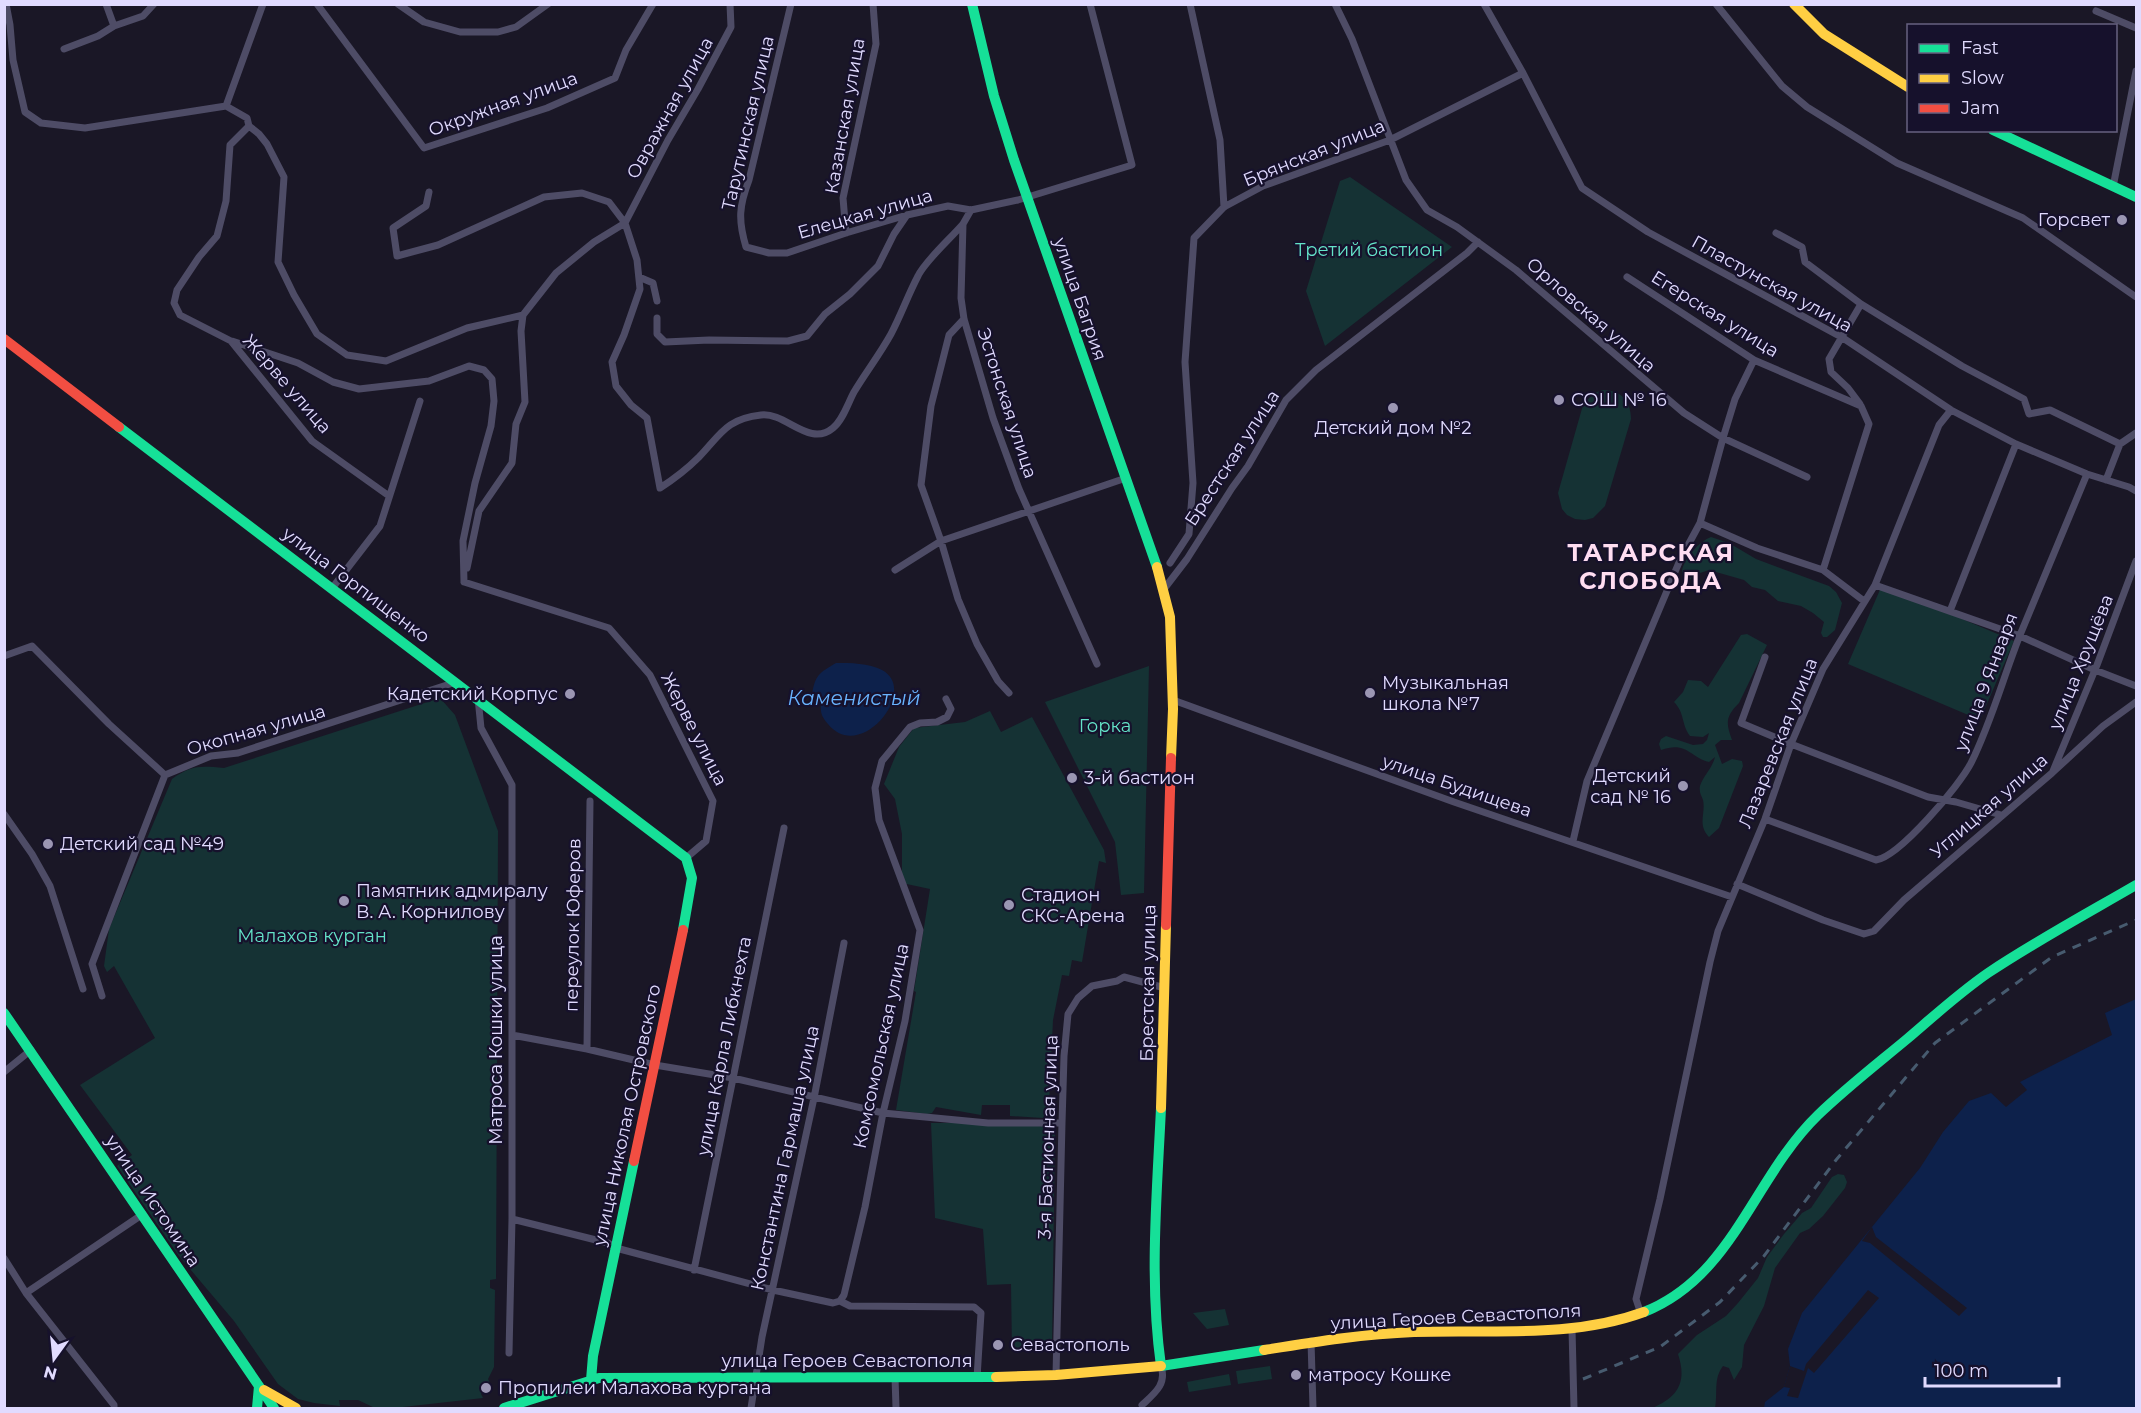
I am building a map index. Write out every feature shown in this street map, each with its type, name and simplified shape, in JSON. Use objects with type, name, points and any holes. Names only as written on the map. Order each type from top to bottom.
[{"type":"main road","name":"улица Багрия","points":[[972,4],[994,96],[1153,552],[1166,601]]},
{"type":"main road","points":[[1794,4],[1824,34],[1907,86]]},
{"type":"main road","points":[[1997,132],[2136,196]]},
{"type":"main road","name":"улица Горпищенко","points":[[4,339],[333,587],[686,858]]},
{"type":"main road","name":"Брестская улица","points":[[1161,1366],[1156,1329],[1154,1264],[1173,700],[1170,617],[1166,601]]},
{"type":"main road","name":"улица Николая Островского","points":[[591,1380],[593,1356],[691,891],[692,878],[686,858]]},
{"type":"main road","name":"улица Героев Севастополя","points":[[504,1408],[599,1378],[977,1378],[1056,1374],[1161,1366],[1350,1336],[1595,1327],[1641,1314],[1672,1298],[1708,1268],[1731,1237],[1777,1161],[1793,1140],[1846,1090],[1965,990],[2024,949],[2136,885]]},
{"type":"main road","name":"улица Истомина","points":[[9,1018],[274,1408]]},
{"type":"main road","points":[[257,1408],[259,1386],[296,1408]]},
{"type":"street","points":[[6,4],[12,60],[25,112],[41,123],[86,128],[225,106],[247,118],[249,126],[267,144],[284,177],[278,262],[317,334],[347,355],[386,361],[467,328],[523,315]]},
{"type":"street","points":[[106,4],[114,26]]},
{"type":"street","points":[[64,49],[98,36],[114,26],[143,16],[154,4]]},
{"type":"street","points":[[225,106],[263,4]]},
{"type":"street","name":"Окружная улица","points":[[317,4],[424,148],[547,108],[615,78],[626,50],[653,4]]},
{"type":"street","points":[[398,4],[424,22],[460,32],[498,32],[516,27],[548,4]]},
{"type":"street","name":"Овражная улица","points":[[625,223],[668,140],[732,27],[730,4]]},
{"type":"street","name":"Тарутинская улица","points":[[746,247],[740,228],[741,202],[749,180],[791,4]]},
{"type":"street","name":"Казанская улица","points":[[846,233],[843,198],[876,44],[873,4]]},
{"type":"street","name":"Елецкая улица","points":[[746,247],[769,253],[788,253],[846,233],[907,216],[948,206],[971,210],[1018,200],[1132,165],[1090,4]]},
{"type":"street","points":[[1190,4],[1220,140],[1224,207]]},
{"type":"street","name":"Орловская улица","points":[[1335,4],[1352,39],[1406,180],[1428,210],[1516,270],[1684,413],[1723,438],[1808,477]]},
{"type":"street","name":"Пластунская улица","points":[[1484,4],[1582,188],[1648,232],[1843,338],[1951,410],[2016,444],[2087,474],[2136,491]]},
{"type":"street","points":[[1716,4],[1782,86],[1807,107],[1897,163],[2023,218],[2136,297]]},
{"type":"street","points":[[2096,11],[2136,28]]},
{"type":"street","points":[[2113,187],[2136,71]]},
{"type":"street","name":"Брянская улица","points":[[1170,562],[1189,534],[1192,493],[1185,362],[1194,238],[1224,207],[1263,186],[1390,140],[1523,74]]},
{"type":"street","name":"Жерве улица","points":[[249,126],[230,146],[226,201],[217,236],[199,257],[177,290],[174,303],[180,315],[231,341],[312,441],[389,496]]},
{"type":"street","points":[[429,192],[426,206],[393,228],[397,256],[438,245],[544,197],[582,193],[609,202],[625,223],[637,261],[640,289],[612,362],[616,386],[631,405],[647,418],[660,488],[679,476],[723,429],[738,420],[764,414],[778,417],[805,432],[819,434],[832,429],[890,336],[918,273],[963,224]]},
{"type":"street","name":"Эстонская улица","points":[[971,210],[963,224],[961,298],[964,319],[993,418],[1019,489],[1097,664]]},
{"type":"street","points":[[657,318],[657,334],[665,342],[788,341],[807,336],[825,314],[850,294],[878,266],[894,234],[907,216]]},
{"type":"street","points":[[464,582],[479,511],[512,463],[516,424],[525,402],[521,331],[523,315],[556,273],[594,242],[625,223]]},
{"type":"street","points":[[1776,233],[1802,247],[1805,262],[1861,304],[1952,360],[2024,399],[2029,414],[2050,410],[2120,444]]},
{"type":"street","name":"Брестская улица","points":[[1164,589],[1187,559],[1248,466],[1286,400],[1316,370],[1467,253],[1478,242]]},
{"type":"street","points":[[639,277],[653,283],[657,301]]},
{"type":"street","name":"Егерская улица","points":[[1628,277],[1754,360],[1861,406]]},
{"type":"street","points":[[1823,570],[1869,424],[1861,406],[1848,388],[1831,372],[1829,359],[1861,304]]},
{"type":"street","points":[[964,319],[949,335],[931,406],[921,485],[962,608],[998,681],[1009,693]]},
{"type":"street","points":[[231,341],[298,363],[333,382],[359,388],[429,381],[469,366],[484,370],[492,379],[494,401],[491,426],[473,492],[464,541],[464,582]]},
{"type":"street","points":[[1573,841],[1587,781],[1680,560],[1701,523],[1723,438],[1736,399],[1754,360]]},
{"type":"street","points":[[333,587],[380,526],[420,400]]},
{"type":"street","name":"Лазаревская улица","points":[[1641,1314],[1636,1299],[1718,931],[1765,819],[1791,744],[1822,669],[1875,585],[1939,425],[1951,410]]},
{"type":"street","points":[[2106,480],[2120,444],[2136,433]]},
{"type":"street","points":[[1950,611],[2016,444]]},
{"type":"street","name":"улица 9 Января","points":[[1765,819],[1871,859],[1881,859],[1916,831],[1970,766],[2020,636],[2087,474]]},
{"type":"street","points":[[896,570],[941,540],[1126,478]]},
{"type":"street","points":[[1701,523],[1757,548],[1823,570],[1864,601]]},
{"type":"street","name":"улица Хрущёва","points":[[2052,773],[2095,670],[2136,561]]},
{"type":"street","name":"Жерве улица","points":[[464,582],[609,628],[651,675],[713,801],[706,841],[686,858]]},
{"type":"street","points":[[1875,585],[2020,636],[2136,686]]},
{"type":"street","points":[[4,656],[32,646],[109,724],[165,776],[92,964],[102,996]]},
{"type":"street","points":[[1765,657],[1741,723],[1928,797],[2001,815]]},
{"type":"street","name":"Окопная улица","points":[[165,776],[211,756],[238,753],[457,682]]},
{"type":"street","name":"Матроса Кошки улица","points":[[478,698],[482,728],[512,784],[512,1219],[509,1353]]},
{"type":"street","name":"Комсомольская улица","points":[[840,1300],[844,1295],[865,1206],[883,1113],[905,1021],[920,930],[879,820],[875,788],[882,761],[896,742],[910,727],[920,723],[937,722],[947,717],[951,709],[946,699]]},
{"type":"street","name":"улица Будищева","points":[[1173,700],[1454,802],[1732,897]]},
{"type":"street","name":"Углицкая улица","points":[[1737,884],[1822,920],[1864,934],[1874,931],[1904,900],[2001,815],[2052,773],[2103,726],[2136,702]]},
{"type":"street","name":"переулок Юферов","points":[[587,1049],[590,801]]},
{"type":"street","points":[[4,814],[32,854],[50,886],[83,989]]},
{"type":"street","name":"улица Карла Либкнехта","points":[[694,1270],[784,828]]},
{"type":"street","name":"Константина Гармаша улица","points":[[751,1408],[762,1337],[814,1098],[844,944]]},
{"type":"street","name":"3-я Бастионная улица","points":[[1056,1374],[1064,1056],[1068,1014],[1078,998],[1092,986],[1117,981],[1124,977],[1165,988]]},
{"type":"street","points":[[512,1035],[655,1065],[733,1078],[883,1113],[988,1123],[1062,1123]]},
{"type":"street","points":[[4,1072],[31,1050]]},
{"type":"street","points":[[26,1293],[143,1214]]},
{"type":"street","points":[[512,1219],[608,1243],[616,1248],[694,1270],[833,1303],[840,1300],[850,1306],[974,1307],[981,1312],[977,1378]]},
{"type":"street","points":[[4,1258],[26,1293],[114,1405],[114,1408]]},
{"type":"street","points":[[1572,1329],[1574,1408]]},
{"type":"street","points":[[1311,1341],[1313,1408]]},
{"type":"street","points":[[1143,1405],[1163,1380],[1161,1366]]},
{"type":"street","points":[[895,1377],[896,1408]]},
{"type":"green space","name":"Третий бастион","points":[[1350,177],[1452,247],[1325,346],[1306,291],[1340,181]]},
{"type":"green space","points":[[1603,390],[1615,392],[1624,398],[1631,413],[1631,419],[1605,506],[1593,518],[1575,519],[1562,509],[1558,493],[1583,405],[1594,393]]},
{"type":"green space","points":[[1711,537],[1729,543],[1756,559],[1829,586],[1836,592],[1842,603],[1835,630],[1827,637],[1823,637],[1821,633],[1824,622],[1813,613],[1801,606],[1778,601],[1765,590],[1752,587],[1744,580],[1709,570],[1697,574],[1687,582],[1684,581],[1683,566],[1689,556]]},
{"type":"green space","points":[[1882,585],[2014,641],[1980,720],[1848,664]]},
{"type":"green space","points":[[1747,634],[1767,645],[1739,703],[1729,716],[1728,725],[1732,740],[1721,740],[1715,745],[1722,764],[1732,759],[1742,761],[1743,766],[1719,828],[1709,837],[1703,828],[1704,805],[1700,788],[1715,757],[1709,762],[1677,747],[1661,750],[1659,744],[1666,736],[1693,745],[1703,744],[1707,740],[1709,733],[1703,737],[1690,736],[1680,710],[1674,702],[1683,692],[1688,680],[1701,681],[1708,687],[1741,635]]},
{"type":"green space","name":"Горка","points":[[1149,666],[1144,893],[1121,895],[1115,842],[1045,702]]},
{"type":"green space","name":"Малахов курган","points":[[440,698],[455,715],[498,831],[496,1279],[490,1280],[490,1288],[495,1290],[494,1367],[488,1379],[490,1383],[481,1394],[483,1398],[394,1408],[375,1408],[358,1400],[339,1400],[340,1406],[314,1403],[298,1399],[278,1384],[234,1321],[179,1256],[117,1166],[132,1155],[80,1085],[155,1038],[114,966],[107,972],[104,966],[109,929],[172,779],[185,771],[196,768],[224,768]]},
{"type":"green space","name":"Стадион СКС-Арена","points":[[990,711],[1001,732],[1032,717],[1104,850],[1106,863],[1099,861],[1082,962],[1072,960],[1069,976],[1062,975],[1053,1020],[1049,1104],[1043,1118],[1010,1116],[1010,1105],[982,1105],[981,1115],[936,1107],[932,1113],[927,1114],[896,1110],[916,992],[914,991],[930,889],[902,883],[902,834],[895,799],[884,784],[899,747],[914,728],[965,722]]},
{"type":"green space","points":[[931,1123],[988,1123],[1055,1127],[1052,1351],[1012,1350],[1011,1284],[987,1285],[983,1229],[935,1218]]},
{"type":"green space","points":[[1838,1174],[1844,1175],[1847,1182],[1845,1188],[1823,1216],[1809,1229],[1800,1233],[1775,1268],[1764,1306],[1744,1345],[1742,1367],[1734,1380],[1729,1368],[1723,1366],[1720,1371],[1715,1408],[1652,1408],[1669,1399],[1678,1387],[1682,1372],[1678,1354],[1697,1335],[1726,1316],[1738,1303],[1758,1278],[1767,1257],[1784,1234],[1802,1213],[1811,1208],[1832,1177]]},
{"type":"green space","points":[[1225,1309],[1229,1325],[1207,1329],[1193,1313]]},
{"type":"green space","points":[[1270,1366],[1272,1379],[1238,1384],[1236,1371]]},
{"type":"green space","points":[[1229,1374],[1231,1385],[1189,1392],[1187,1382]]},
{"type":"water","name":"Каменистый","points":[[836,663],[871,666],[882,670],[892,680],[894,692],[890,706],[881,720],[869,730],[855,735],[841,734],[824,719],[821,703],[812,695],[819,675]]},
{"type":"water","points":[[2136,999],[2136,1408],[1764,1408],[1765,1402],[1784,1387],[1790,1366],[1788,1349],[1802,1313],[1920,1168],[1943,1132],[1969,1101],[1991,1093],[2006,1107],[2027,1090],[2020,1082],[2112,1035],[2105,1013]]},
{"type":"pier","points":[[1872,1227],[1876,1237],[1967,1308],[1959,1316],[1870,1243],[1862,1241]]},
{"type":"pier","points":[[1868,1290],[1879,1298],[1814,1373],[1808,1368],[1798,1398],[1787,1396],[1790,1388],[1784,1387],[1790,1366],[1804,1371],[1806,1364]]},
{"type":"railway","points":[[1583,1379],[1660,1347],[1720,1302],[1764,1256],[1836,1160],[1935,1043],[2052,957],[2136,920]]},
{"type":"traffic: fast","points":[[972,4],[994,96],[1014,160],[1157,567]]},
{"type":"traffic: fast","points":[[1997,132],[2136,197]]},
{"type":"traffic: fast","points":[[119,427],[686,858],[692,878],[683,930]]},
{"type":"traffic: fast","points":[[1644,1312],[1674,1296],[1700,1275],[1721,1251],[1796,1140],[1840,1095],[1988,973],[2136,885]]},
{"type":"traffic: fast","points":[[4,1013],[274,1408]]},
{"type":"traffic: fast","points":[[1161,1108],[1155,1269],[1155,1302],[1161,1366],[1264,1350]]},
{"type":"traffic: fast","points":[[591,1380],[593,1356],[634,1161]]},
{"type":"traffic: fast","points":[[504,1408],[599,1378],[996,1377]]},
{"type":"traffic: fast","points":[[257,1408],[259,1386]]},
{"type":"traffic: slow","points":[[1794,4],[1824,34],[1907,86]]},
{"type":"traffic: slow","points":[[1157,567],[1170,617],[1173,709],[1171,758]]},
{"type":"traffic: slow","points":[[1161,1108],[1166,925]]},
{"type":"traffic: slow","points":[[1264,1350],[1395,1333],[1559,1329],[1588,1326],[1644,1312]]},
{"type":"traffic: slow","points":[[996,1377],[1056,1375],[1161,1366]]},
{"type":"traffic: slow","points":[[264,1390],[296,1408]]},
{"type":"traffic: jam","points":[[4,339],[119,427]]},
{"type":"traffic: jam","points":[[1166,925],[1171,758]]},
{"type":"traffic: jam","points":[[634,1161],[683,930]]},
{"type":"place","name":"Горсвет","points":[[2122,220]]},
{"type":"place","name":"СОШ № 16","points":[[1559,400]]},
{"type":"place","name":"Детский дом №2","points":[[1393,408]]},
{"type":"place","name":"Музыкальная школа №7","points":[[1370,693]]},
{"type":"place","name":"Кадетский Корпус","points":[[570,694]]},
{"type":"place","name":"3-й бастион","points":[[1072,778]]},
{"type":"place","name":"Детский сад № 16","points":[[1683,786]]},
{"type":"place","name":"Детский сад №49","points":[[48,844]]},
{"type":"place","name":"Памятник адмиралу В. А. Корнилову","points":[[344,901]]},
{"type":"place","name":"Стадион СКС-Арена","points":[[1009,905]]},
{"type":"place","name":"Севастополь","points":[[998,1345]]},
{"type":"place","name":"матросу Кошке","points":[[1296,1375]]},
{"type":"place","name":"Пропилеи Малахова кургана","points":[[486,1388]]},
{"type":"district","name":"ТАТАРСКАЯ СЛОБОДА","points":[[1651,567]]}]
